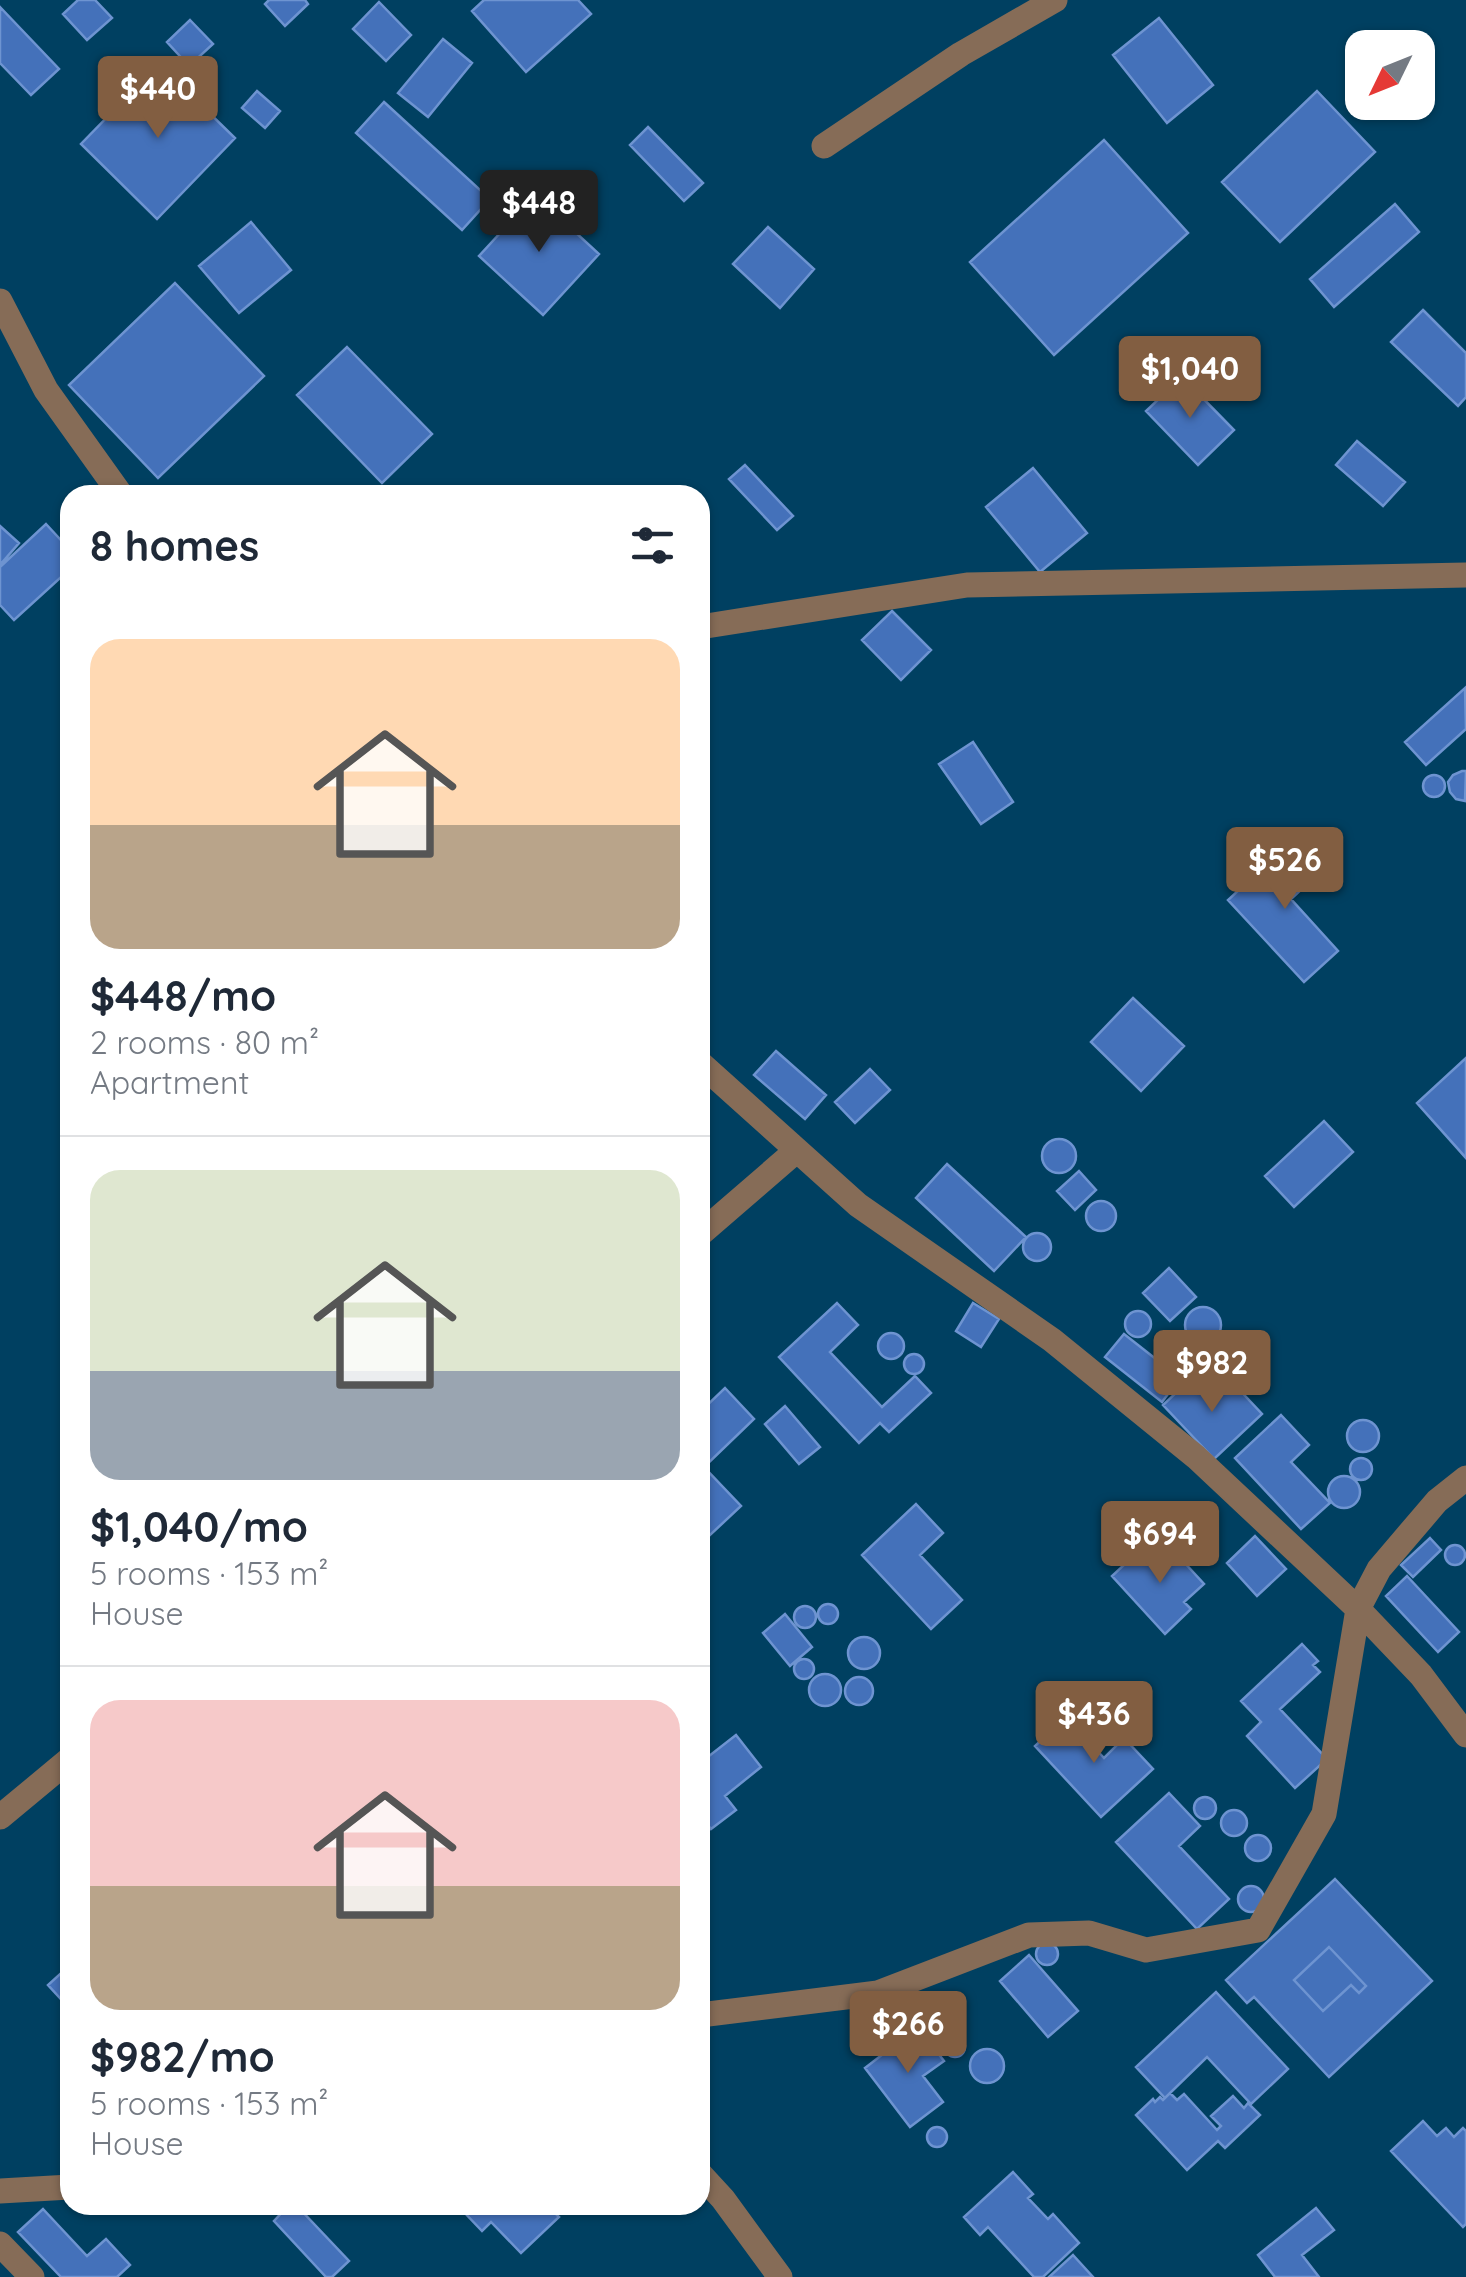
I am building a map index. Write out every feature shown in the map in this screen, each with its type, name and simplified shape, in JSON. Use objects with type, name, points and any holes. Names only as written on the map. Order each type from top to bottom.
[{"type":"street","points":[[824,146],[961,54],[1055,0]]},
{"type":"street","points":[[0,300],[46,390],[114,485]]},
{"type":"street","points":[[710,625],[968,585],[1466,576]]},
{"type":"street","points":[[710,1071],[858,1205],[1052,1340],[1196,1456],[1358,1610],[1421,1675],[1466,1734]]},
{"type":"street","points":[[710,1225],[796,1152]]},
{"type":"street","points":[[710,2013],[878,1992],[1028,1935],[1089,1933],[1146,1950],[1258,1930],[1324,1814],[1358,1610],[1379,1569],[1437,1501],[1466,1478]]},
{"type":"street","points":[[0,1817],[60,1767]]},
{"type":"street","points":[[710,2185],[780,2277]]},
{"type":"street","points":[[0,2191],[60,2188]]},
{"type":"street","points":[[0,2244],[32,2277]]},
{"type":"building","points":[[78,0],[95,0],[112,18],[87,40],[63,14]]},
{"type":"building","points":[[269,0],[305,0],[308,4],[285,26],[265,4]]},
{"type":"building","points":[[484,0],[578,0],[591,14],[526,72],[472,11]]},
{"type":"building","points":[[379,2],[411,35],[386,61],[353,29]]},
{"type":"building","points":[[0,7],[59,69],[31,95],[0,63]]},
{"type":"building","points":[[1159,18],[1213,85],[1167,123],[1113,55]]},
{"type":"building","points":[[190,20],[213,44],[189,66],[167,42]]},
{"type":"building","points":[[443,39],[472,63],[428,117],[398,93]]},
{"type":"building","points":[[159,64],[235,138],[157,219],[81,144]]},
{"type":"building","points":[[257,91],[280,111],[265,128],[242,108]]},
{"type":"building","points":[[1317,91],[1375,152],[1280,242],[1222,182]]},
{"type":"building","points":[[384,102],[490,199],[462,230],[356,133]]},
{"type":"building","points":[[648,127],[703,183],[684,201],[630,145]]},
{"type":"building","points":[[1104,140],[1188,233],[1054,355],[970,262]]},
{"type":"building","points":[[535,195],[599,254],[543,315],[479,256]]},
{"type":"building","points":[[1395,204],[1419,232],[1334,307],[1310,279]]},
{"type":"building","points":[[251,222],[291,270],[239,313],[199,266]]},
{"type":"building","points":[[768,227],[814,269],[780,308],[733,264]]},
{"type":"building","points":[[175,283],[264,376],[158,478],[69,385]]},
{"type":"building","points":[[1423,310],[1466,353],[1466,397],[1458,406],[1391,342]]},
{"type":"building","points":[[347,347],[432,434],[382,483],[297,395]]},
{"type":"building","points":[[1182,377],[1234,430],[1198,465],[1146,411]]},
{"type":"building","points":[[1357,441],[1405,482],[1383,506],[1336,465]]},
{"type":"building","points":[[745,465],[793,516],[777,530],[729,479]]},
{"type":"building","points":[[1033,468],[1087,533],[1040,572],[986,507]]},
{"type":"building","points":[[46,524],[60,539],[60,578],[14,620],[0,605],[0,567]]},
{"type":"building","points":[[0,526],[19,543],[0,565]]},
{"type":"building","points":[[892,611],[931,650],[901,680],[862,640]]},
{"type":"building","points":[[1465,688],[1466,729],[1426,765],[1405,742]]},
{"type":"building","points":[[973,742],[1013,802],[981,824],[939,764]]},
{"type":"building","points":[[1466,771],[1465,801],[1456,799],[1448,782]]},
{"type":"building","points":[[1434,775],[1442,778],[1442,794],[1434,797],[1426,794],[1423,786],[1426,778]]},
{"type":"building","points":[[1291,842],[1319,873],[1291,899],[1338,951],[1304,982],[1228,900]]},
{"type":"building","points":[[1133,998],[1184,1046],[1141,1091],[1091,1042]]},
{"type":"building","points":[[776,1051],[826,1095],[805,1119],[754,1075]]},
{"type":"building","points":[[1466,1058],[1466,1158],[1417,1103]]},
{"type":"building","points":[[870,1069],[890,1090],[855,1123],[835,1102]]},
{"type":"building","points":[[1324,1121],[1353,1152],[1294,1207],[1265,1176]]},
{"type":"building","points":[[1059,1139],[1071,1144],[1076,1156],[1071,1168],[1059,1173],[1047,1168],[1042,1156],[1047,1144]]},
{"type":"building","points":[[947,1164],[1026,1237],[994,1271],[916,1198]]},
{"type":"building","points":[[1079,1171],[1096,1190],[1075,1210],[1057,1191]]},
{"type":"building","points":[[1101,1201],[1115,1210],[1116,1216],[1107,1230],[1101,1231],[1087,1222],[1086,1216],[1095,1202]]},
{"type":"building","points":[[1037,1233],[1047,1237],[1051,1247],[1047,1257],[1037,1261],[1027,1257],[1023,1247],[1027,1237]]},
{"type":"building","points":[[1169,1268],[1196,1297],[1170,1321],[1143,1293]]},
{"type":"building","points":[[837,1303],[858,1325],[830,1352],[882,1407],[915,1376],[931,1393],[889,1432],[880,1423],[859,1443],[779,1357]]},
{"type":"building","points":[[973,1303],[999,1319],[981,1347],[956,1331]]},
{"type":"building","points":[[1203,1307],[1216,1312],[1221,1325],[1216,1338],[1203,1343],[1190,1338],[1185,1325],[1190,1312]]},
{"type":"building","points":[[1138,1311],[1147,1315],[1151,1324],[1147,1333],[1138,1337],[1129,1333],[1125,1324],[1129,1315]]},
{"type":"building","points":[[891,1333],[900,1337],[904,1346],[900,1355],[891,1359],[882,1355],[878,1346],[882,1337]]},
{"type":"building","points":[[1124,1334],[1180,1378],[1162,1402],[1105,1357]]},
{"type":"building","points":[[1232,1334],[1241,1337],[1241,1355],[1232,1358],[1223,1355],[1220,1346],[1223,1337]]},
{"type":"building","points":[[1201,1351],[1210,1355],[1214,1364],[1210,1373],[1201,1377],[1192,1373],[1188,1364],[1192,1355]]},
{"type":"building","points":[[914,1354],[924,1364],[914,1374],[904,1364]]},
{"type":"building","points":[[1241,1360],[1249,1363],[1249,1379],[1241,1382],[1233,1379],[1230,1371],[1233,1363]]},
{"type":"building","points":[[1194,1376],[1216,1399],[1233,1383],[1262,1414],[1214,1459],[1163,1405]]},
{"type":"building","points":[[725,1388],[754,1419],[710,1461],[710,1402]]},
{"type":"building","points":[[785,1406],[820,1447],[799,1464],[765,1424]]},
{"type":"building","points":[[1281,1415],[1309,1445],[1291,1462],[1330,1503],[1301,1529],[1235,1458]]},
{"type":"building","points":[[1363,1420],[1374,1425],[1379,1436],[1374,1447],[1363,1452],[1352,1447],[1347,1436],[1352,1425]]},
{"type":"building","points":[[1357,1458],[1365,1458],[1372,1469],[1365,1480],[1357,1480],[1350,1473],[1350,1465]]},
{"type":"building","points":[[710,1473],[741,1506],[710,1535]]},
{"type":"building","points":[[1344,1476],[1355,1481],[1360,1492],[1355,1503],[1344,1508],[1333,1503],[1328,1492],[1333,1481]]},
{"type":"building","points":[[916,1504],[943,1533],[920,1555],[962,1600],[931,1629],[862,1555]]},
{"type":"building","points":[[1255,1536],[1286,1569],[1257,1596],[1227,1563]]},
{"type":"building","points":[[1430,1538],[1441,1550],[1413,1577],[1401,1565]]},
{"type":"building","points":[[1455,1545],[1465,1555],[1455,1565],[1445,1555]]},
{"type":"building","points":[[1171,1548],[1204,1584],[1184,1602],[1191,1609],[1165,1634],[1112,1576],[1140,1550],[1149,1560],[1158,1551],[1163,1556]]},
{"type":"building","points":[[1407,1576],[1459,1632],[1438,1652],[1386,1596]]},
{"type":"building","points":[[828,1604],[838,1614],[828,1624],[818,1614]]},
{"type":"building","points":[[805,1606],[813,1609],[813,1625],[805,1628],[797,1625],[794,1617],[797,1609]]},
{"type":"building","points":[[785,1614],[812,1647],[790,1666],[763,1633]]},
{"type":"building","points":[[864,1637],[875,1642],[880,1653],[875,1664],[864,1669],[853,1664],[848,1653],[853,1642]]},
{"type":"building","points":[[1302,1644],[1318,1661],[1313,1665],[1320,1672],[1280,1709],[1327,1759],[1295,1788],[1247,1736],[1261,1722],[1241,1701]]},
{"type":"building","points":[[804,1659],[814,1669],[804,1679],[794,1669]]},
{"type":"building","points":[[825,1674],[836,1679],[841,1690],[836,1701],[825,1706],[814,1701],[809,1690],[814,1679]]},
{"type":"building","points":[[859,1677],[869,1681],[873,1691],[869,1701],[859,1705],[849,1701],[845,1691],[849,1681]]},
{"type":"building","points":[[1066,1717],[1104,1758],[1124,1738],[1153,1769],[1101,1817],[1035,1746]]},
{"type":"building","points":[[736,1735],[761,1767],[725,1796],[736,1810],[711,1829],[710,1828],[710,1755]]},
{"type":"building","points":[[1169,1793],[1200,1826],[1179,1846],[1229,1899],[1197,1929],[1116,1842]]},
{"type":"building","points":[[1205,1797],[1213,1800],[1213,1816],[1205,1819],[1197,1816],[1194,1808],[1197,1800]]},
{"type":"building","points":[[1234,1810],[1243,1814],[1247,1823],[1243,1832],[1234,1836],[1225,1832],[1221,1823],[1225,1814]]},
{"type":"building","points":[[1258,1835],[1267,1839],[1271,1848],[1267,1857],[1258,1861],[1249,1857],[1245,1848],[1249,1839]]},
{"type":"building","points":[[1335,1879],[1432,1981],[1329,2077],[1254,1997],[1247,2003],[1226,1980]],"holes":[[[1329,1947],[1366,1986],[1359,1993],[1351,1985],[1323,2011],[1294,1980]]]},
{"type":"building","points":[[1251,1886],[1261,1889],[1261,1909],[1251,1912],[1241,1909],[1238,1899],[1241,1889]]},
{"type":"building","points":[[1047,1943],[1055,1946],[1055,1962],[1047,1965],[1039,1962],[1036,1954],[1039,1946]]},
{"type":"building","points":[[1329,1947],[1366,1986],[1359,1993],[1351,1985],[1323,2011],[1294,1980]]},
{"type":"building","points":[[1029,1955],[1078,2011],[1048,2037],[1000,1981]]},
{"type":"building","points":[[60,1974],[60,1998],[48,1985]]},
{"type":"building","points":[[1216,1992],[1288,2069],[1251,2104],[1207,2057],[1165,2098],[1136,2067]]},
{"type":"building","points":[[918,2027],[944,2061],[923,2076],[943,2102],[910,2127],[865,2068]]},
{"type":"building","points":[[955,2037],[965,2047],[955,2057],[945,2047]]},
{"type":"building","points":[[987,2049],[999,2054],[1004,2066],[999,2078],[987,2083],[975,2078],[970,2066],[975,2054]]},
{"type":"building","points":[[1170,2093],[1177,2100],[1184,2094],[1217,2130],[1221,2126],[1211,2116],[1233,2096],[1244,2108],[1248,2103],[1260,2115],[1225,2148],[1218,2141],[1187,2170],[1136,2115],[1153,2099],[1163,2100]]},
{"type":"building","points":[[1423,2121],[1437,2136],[1446,2128],[1454,2137],[1463,2128],[1466,2131],[1463,2227],[1391,2151]]},
{"type":"building","points":[[937,2127],[947,2137],[937,2147],[927,2137]]},
{"type":"building","points":[[1013,2172],[1033,2194],[1028,2198],[1048,2219],[1053,2214],[1079,2243],[1043,2277],[1034,2277],[988,2227],[980,2235],[964,2217]]},
{"type":"building","points":[[1316,2208],[1334,2230],[1302,2255],[1319,2277],[1275,2277],[1258,2255]]},
{"type":"building","points":[[43,2209],[87,2256],[106,2239],[130,2265],[117,2277],[61,2277],[18,2232]]},
{"type":"building","points":[[280,2215],[305,2215],[349,2261],[332,2277],[326,2277],[274,2221]]},
{"type":"building","points":[[467,2215],[559,2217],[521,2253],[491,2222],[482,2231]]},
{"type":"building","points":[[1073,2255],[1093,2277],[1049,2277]]}]
